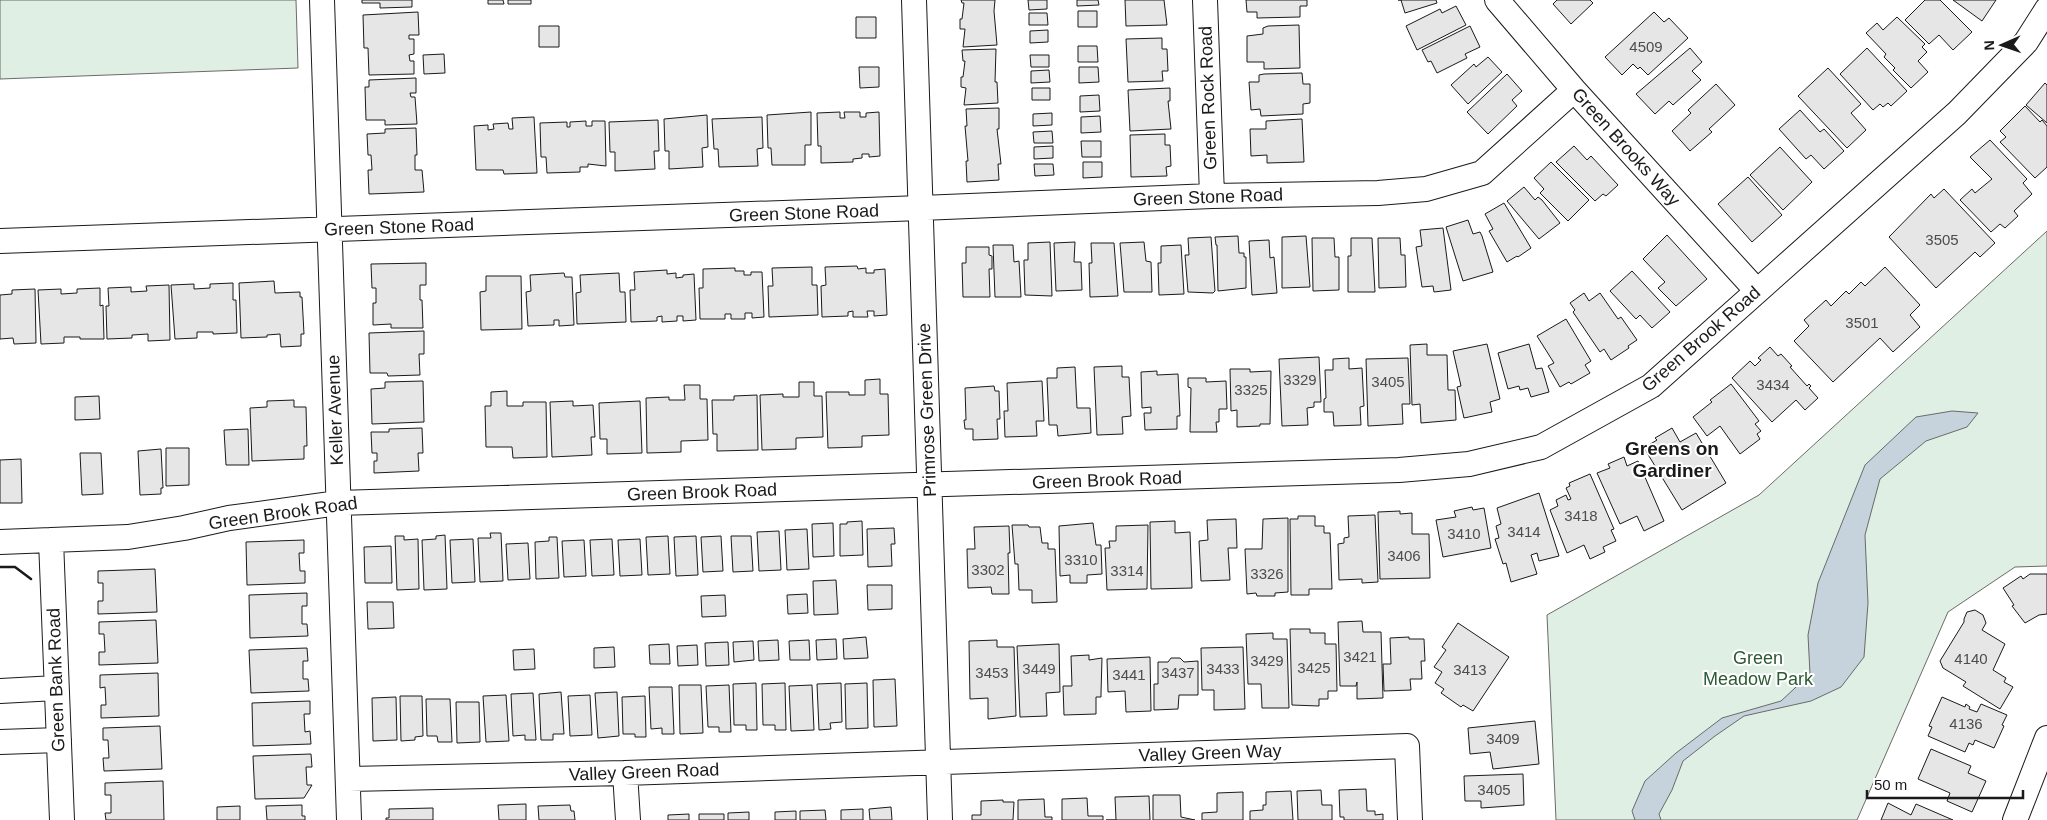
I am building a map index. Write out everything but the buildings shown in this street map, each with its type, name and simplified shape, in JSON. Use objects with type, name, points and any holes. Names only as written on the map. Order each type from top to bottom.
[{"type":"street","name":"Keller Avenue","points":[[322,0],[349,820]]},
{"type":"street","name":"Primrose Green Drive","points":[[914,0],[940,820]]},
{"type":"street","name":"Green Rock Road","points":[[1205,0],[1212,196]]},
{"type":"street","name":"Green Brooks Way","points":[[1497,0],[1574,90],[1758,291]]},
{"type":"street","name":"Green Brook Road","points":[[0,542],[128,537],[184,528],[229,518],[338,503],[1399,470],[1469,464],[1542,447],[1651,386],[1957,113],[2026,42],[2047,9]]},
{"type":"street","name":"Green Stone Road","points":[[0,241],[1212,196],[1378,193],[1426,189],[1482,172],[1574,90]]},
{"type":"street","name":"Green Bank Road","points":[[51,540],[62,820]]},
{"type":"street","points":[[0,691],[56,688]]},
{"type":"street","points":[[2015,820],[2047,738]]},
{"type":"street","points":[[0,742],[59,740]]},
{"type":"street","name":"Valley Green Way","points":[[938,762],[1407,746],[1410,820]]},
{"type":"street","name":"Valley Green Road","points":[[349,779],[625,773],[938,762]]},
{"type":"street","points":[[625,773],[628,820]]},
{"type":"green space","points":[[0,0],[296,0],[298,68],[0,79]]},
{"type":"green space","name":"Green Meadow Park","points":[[2047,231],[2047,566],[2015,567],[1948,612],[1857,820],[1556,820],[1547,615],[1759,495]]},
{"type":"shaded area","points":[[1952,411],[1978,413],[1967,427],[1926,441],[1880,479],[1865,535],[1868,603],[1864,657],[1841,687],[1811,701],[1744,716],[1683,761],[1672,790],[1659,814],[1661,820],[1635,820],[1632,811],[1645,781],[1676,753],[1722,718],[1781,701],[1810,674],[1808,635],[1818,583],[1865,465],[1916,417]]},
{"type":"wall","points":[[0,567],[15,567],[31,579]]},
{"type":"district","name":"Greens on Gardiner","points":[[1672,459]]}]
